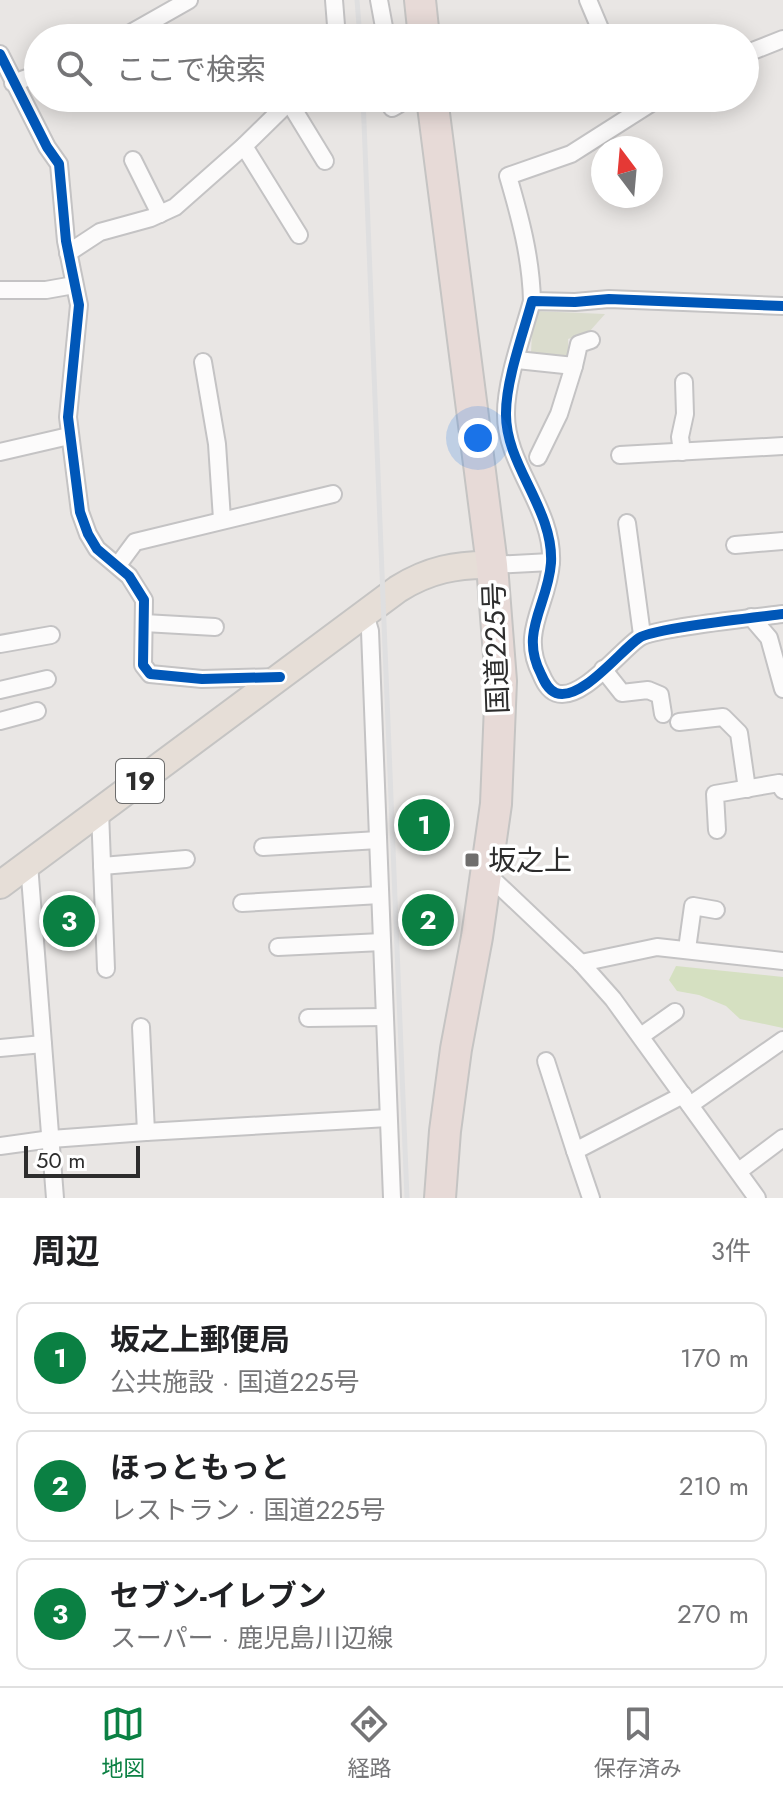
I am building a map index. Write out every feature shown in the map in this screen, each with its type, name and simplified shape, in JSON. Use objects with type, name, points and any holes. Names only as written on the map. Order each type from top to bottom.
[{"type":"highway","points":[[420,0],[423,24]]},
{"type":"highway","name":"国道225号","points":[[434,112],[492,565],[501,681],[496,804],[456,1049],[440,1198]]},
{"type":"main road","name":"19","points":[[0,885],[398,589],[429,573],[468,565],[492,565]]},
{"type":"street","points":[[147,24],[189,0]]},
{"type":"street","points":[[334,0],[336,24]]},
{"type":"street","points":[[379,0],[383,24]]},
{"type":"street","points":[[588,0],[598,24]]},
{"type":"street","points":[[759,48],[783,39]]},
{"type":"street","points":[[0,54],[24,104]]},
{"type":"street","points":[[13,83],[24,79]]},
{"type":"street","points":[[28,112],[59,164],[68,253],[79,305],[68,417],[80,512],[97,549],[118,565],[144,600],[143,665],[150,674],[173,678],[280,677]]},
{"type":"street","points":[[68,253],[100,232],[175,207],[279,112]]},
{"type":"street","points":[[298,112],[325,161]]},
{"type":"street","points":[[625,112],[571,154],[508,176],[526,240],[532,301],[508,393],[506,415],[508,430],[550,538],[547,593],[532,628],[536,664],[547,686],[556,693],[571,694],[642,635],[783,614]]},
{"type":"street","points":[[244,146],[299,235]]},
{"type":"street","points":[[133,160],[160,214]]},
{"type":"street","points":[[0,290],[46,290],[74,285]]},
{"type":"street","points":[[532,301],[609,299],[783,306]]},
{"type":"street","points":[[538,457],[559,414],[579,344],[591,340]]},
{"type":"street","points":[[517,360],[574,366]]},
{"type":"street","points":[[203,362],[217,444],[222,519]]},
{"type":"street","points":[[682,452],[680,437],[685,414],[684,382]]},
{"type":"street","points":[[0,452],[69,436]]},
{"type":"street","points":[[620,455],[783,446]]},
{"type":"street","points":[[118,565],[135,542],[333,494]]},
{"type":"street","points":[[627,523],[642,635]]},
{"type":"street","points":[[735,545],[783,541]]},
{"type":"street","points":[[492,565],[551,562]]},
{"type":"street","points":[[365,614],[370,631],[392,1198]]},
{"type":"street","points":[[751,617],[769,638],[783,689]]},
{"type":"street","points":[[144,623],[215,627]]},
{"type":"street","points":[[0,644],[51,635]]},
{"type":"street","points":[[603,669],[622,693],[648,690],[660,695],[663,714]]},
{"type":"street","points":[[0,690],[47,679]]},
{"type":"street","points":[[0,721],[37,711]]},
{"type":"street","points":[[679,722],[723,717],[739,733],[747,789]]},
{"type":"street","points":[[717,830],[715,794],[779,783],[783,790]]},
{"type":"street","points":[[100,811],[106,969]]},
{"type":"street","points":[[263,847],[378,840]]},
{"type":"street","points":[[102,866],[186,859]]},
{"type":"street","points":[[29,864],[55,1198]]},
{"type":"street","points":[[486,873],[581,963],[641,1036],[757,1198]]},
{"type":"street","points":[[242,903],[380,895]]},
{"type":"street","points":[[687,949],[693,906],[716,910]]},
{"type":"street","points":[[278,947],[382,942]]},
{"type":"street","points":[[581,963],[657,947],[783,961]]},
{"type":"street","points":[[641,1036],[675,1012]]},
{"type":"street","points":[[308,1018],[384,1017]]},
{"type":"street","points":[[141,1027],[146,1132]]},
{"type":"street","points":[[575,1151],[686,1100],[783,1040]]},
{"type":"street","points":[[0,1048],[43,1044]]},
{"type":"street","points":[[546,1061],[591,1198]]},
{"type":"street","points":[[0,1146],[146,1132],[388,1118]]},
{"type":"street","points":[[739,1171],[783,1138]]},
{"type":"green space","points":[[676,966],[783,977],[783,1028],[740,1019],[726,1006],[699,995],[677,991],[669,980]]},
{"type":"shaded area","points":[[533,311],[605,314],[589,332],[568,339],[569,357],[531,353]]},
{"type":"railway","points":[[357,0],[359,24]]},
{"type":"railway","points":[[364,112],[407,1198]]},
{"type":"cycle path","points":[[0,54],[24,101]]},
{"type":"cycle path","points":[[29,112],[59,164],[66,241],[79,305],[68,417],[80,512],[97,549],[129,576],[144,600],[143,665],[150,674],[202,679],[280,677]]},
{"type":"cycle path","points":[[783,306],[609,299],[532,301],[512,372],[506,413],[513,451],[538,506],[550,543],[549,578],[533,645],[541,674],[553,692],[566,694],[577,690],[600,674],[631,644],[649,634],[783,614]]},
{"type":"place","name":"坂之上郵便局","points":[[424,825]]},
{"type":"place","name":"坂之上","points":[[472,860]]},
{"type":"place","name":"ほっともっと","points":[[428,920]]},
{"type":"place","name":"セブン-イレブン","points":[[69,921]]}]
